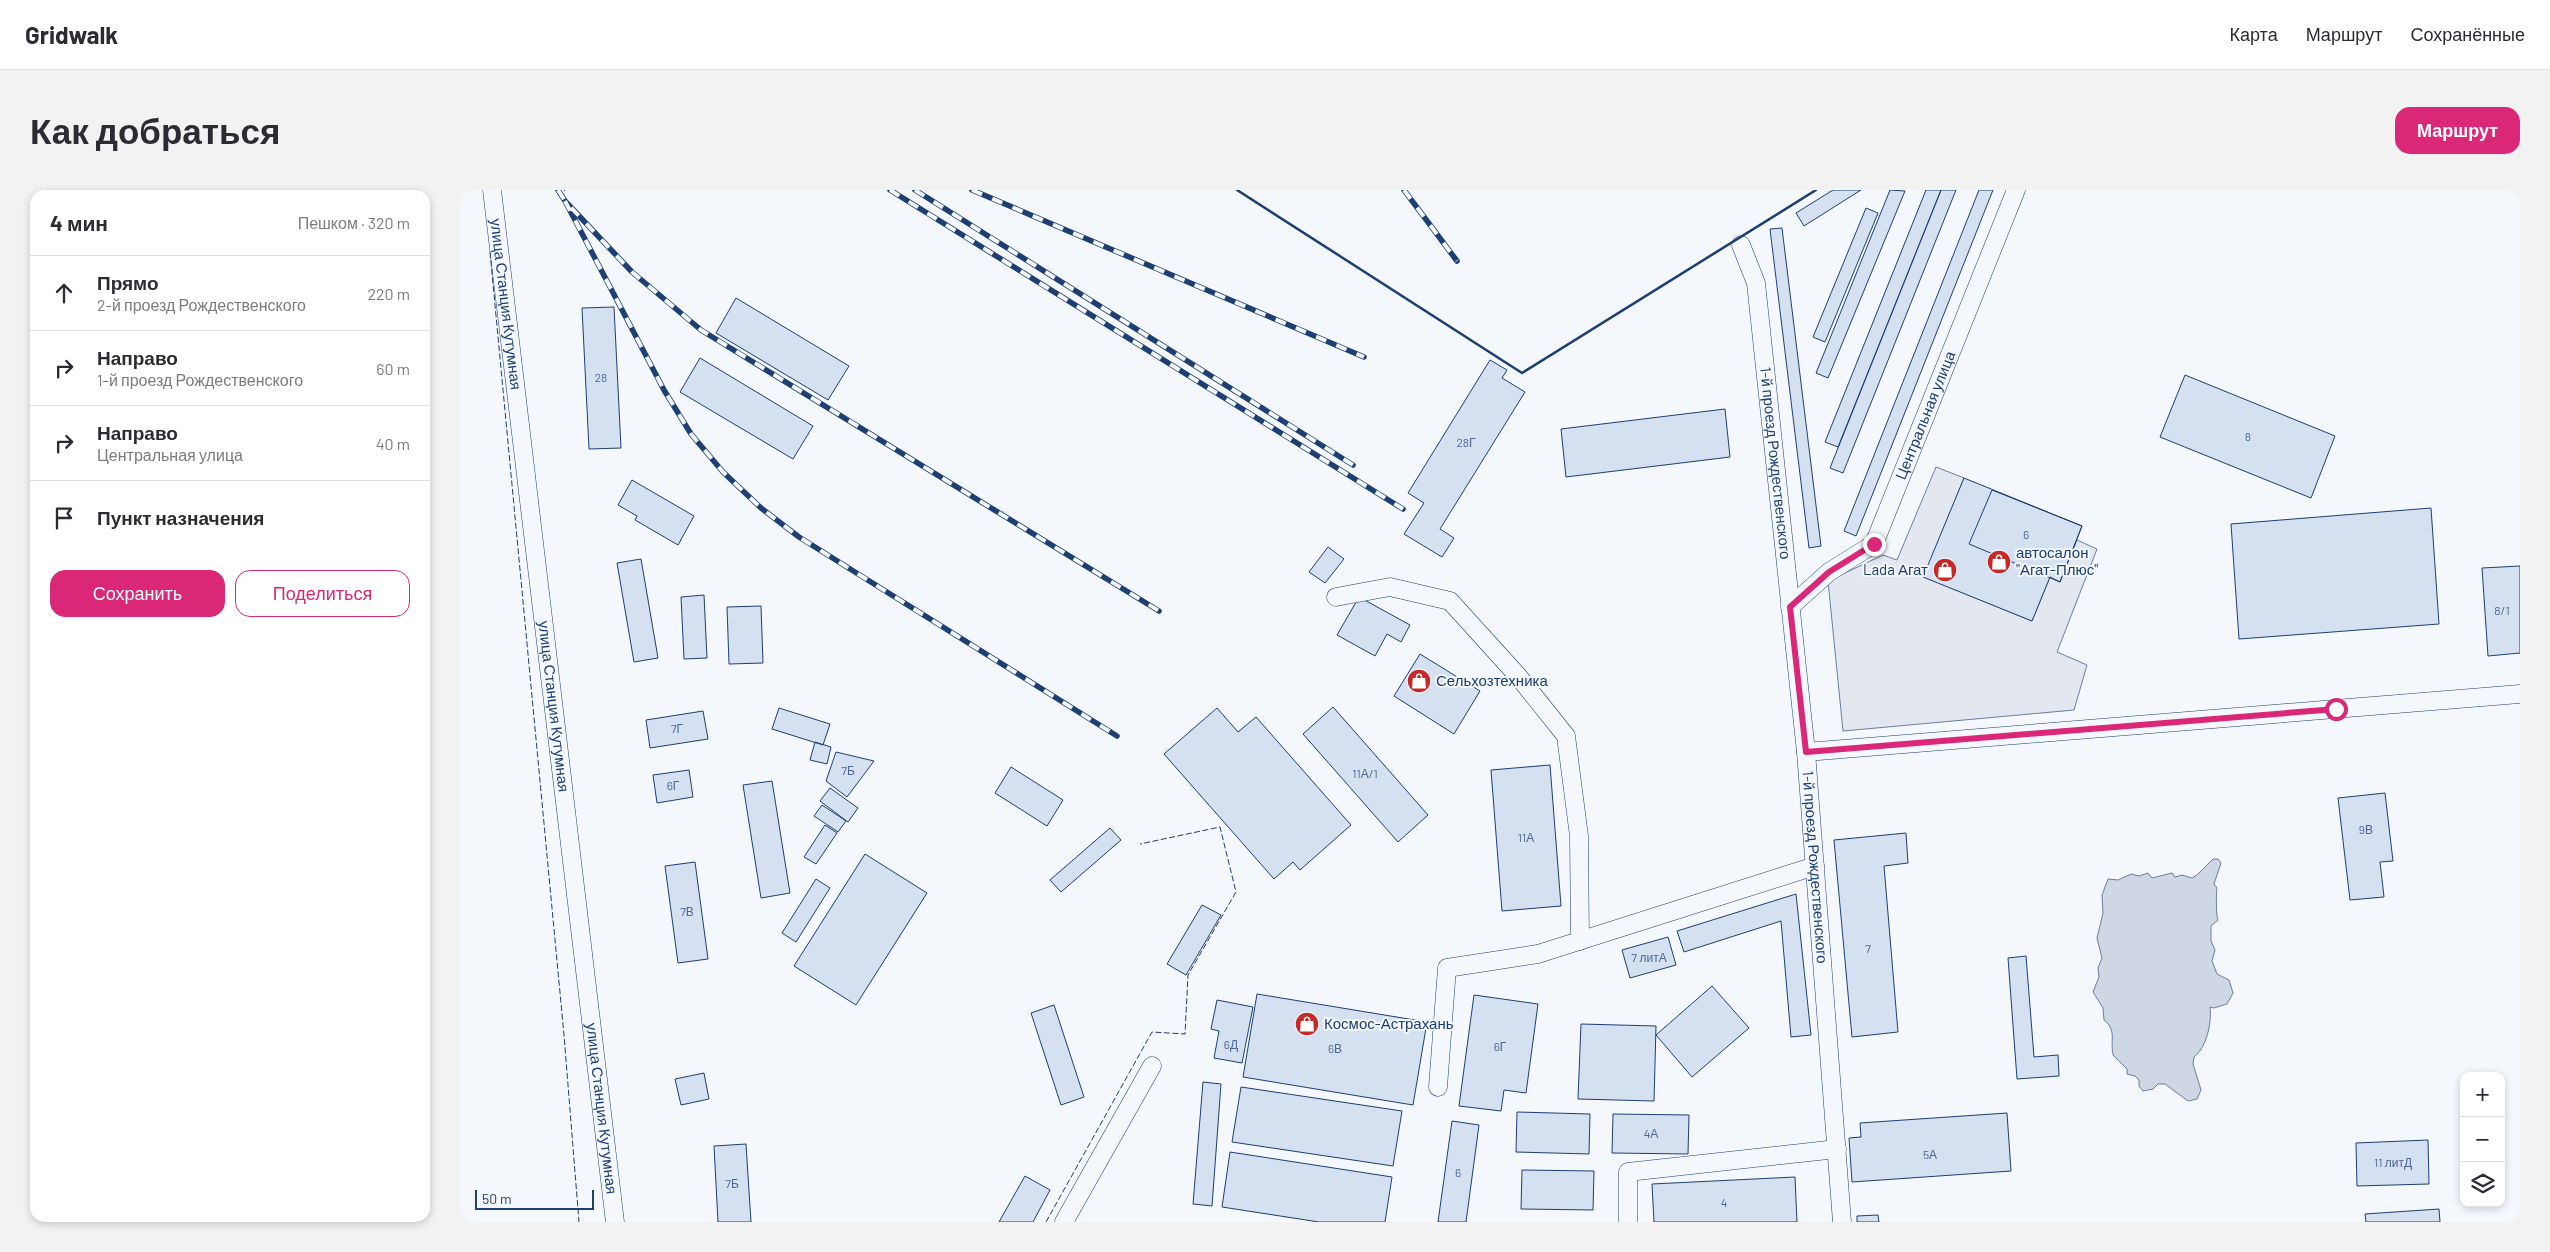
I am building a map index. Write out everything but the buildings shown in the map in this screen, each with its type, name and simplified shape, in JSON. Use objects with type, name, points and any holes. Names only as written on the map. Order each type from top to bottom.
[{"type":"street","name":"улица Станция Кутумная","points":[[492,190],[615,1222]]},
{"type":"street","name":"Центральная улица","points":[[1790,607],[1829,572],[1874,544],[2016,190]]},
{"type":"street","name":"1-й проезд Рождественского","points":[[1741,245],[1756,282],[1806,752],[1842,1222]]},
{"type":"street","points":[[1336,597],[1390,587],[1450,601],[1518,676],[1566,736],[1579,836],[1580,941]]},
{"type":"street","points":[[1806,752],[2520,694]]},
{"type":"street","points":[[1438,1087],[1447,968],[1538,954],[1815,866]]},
{"type":"street","points":[[1064,1222],[1152,1066]]},
{"type":"street","points":[[1628,1222],[1628,1172],[1837,1149]]},
{"type":"shaded area","points":[[1936,467],[1964,478],[1924,577],[2032,621],[2050,577],[2060,581],[2077,540],[2097,549],[2057,652],[2087,665],[2074,710],[1843,731],[1828,581],[1883,555],[1897,560]]},
{"type":"shaded area","points":[[2213,859],[2218,859],[2221,863],[2214,884],[2217,888],[2218,920],[2211,926],[2211,941],[2215,950],[2212,961],[2217,974],[2229,980],[2233,993],[2227,1004],[2214,1008],[2210,1007],[2208,1034],[2199,1053],[2194,1057],[2193,1064],[2201,1090],[2197,1099],[2188,1101],[2165,1084],[2158,1084],[2153,1089],[2143,1091],[2139,1086],[2139,1080],[2135,1076],[2127,1074],[2127,1069],[2113,1055],[2112,1032],[2104,1020],[2103,1008],[2093,992],[2099,977],[2098,968],[2102,958],[2097,938],[2103,913],[2102,895],[2108,879],[2118,880],[2131,874],[2139,876],[2148,873],[2152,878],[2172,873],[2175,877],[2182,875],[2192,878]]},
{"type":"railway","points":[[558,190],[565,201],[632,272],[701,330],[1159,611]]},
{"type":"railway","points":[[890,190],[1403,509]]},
{"type":"railway","points":[[915,190],[1353,465]]},
{"type":"railway","points":[[972,190],[1364,357]]},
{"type":"railway","points":[[1404,190],[1457,261]]},
{"type":"railway","points":[[565,201],[664,390],[691,434],[723,472],[761,508],[799,537],[1117,736]]},
{"type":"fence","points":[[490,252],[564,1035],[579,1222]]},
{"type":"fence","points":[[1046,1222],[1152,1032],[1185,1034],[1188,975],[1236,892],[1220,827],[1140,844]]},
{"type":"wall","points":[[1237,190],[1522,373],[1816,190]]},
{"type":"place","name":"автосалон \"Агат-Плюс\"","points":[[1999,562]]},
{"type":"place","name":"Lada Агат","points":[[1945,570]]},
{"type":"place","name":"Сельхозтехника","points":[[1419,681]]},
{"type":"place","name":"Космос-Астрахань","points":[[1307,1024]]},
{"type":"route","points":[[1874,544],[1829,572],[1790,607],[1806,752],[2336,709]]}]
